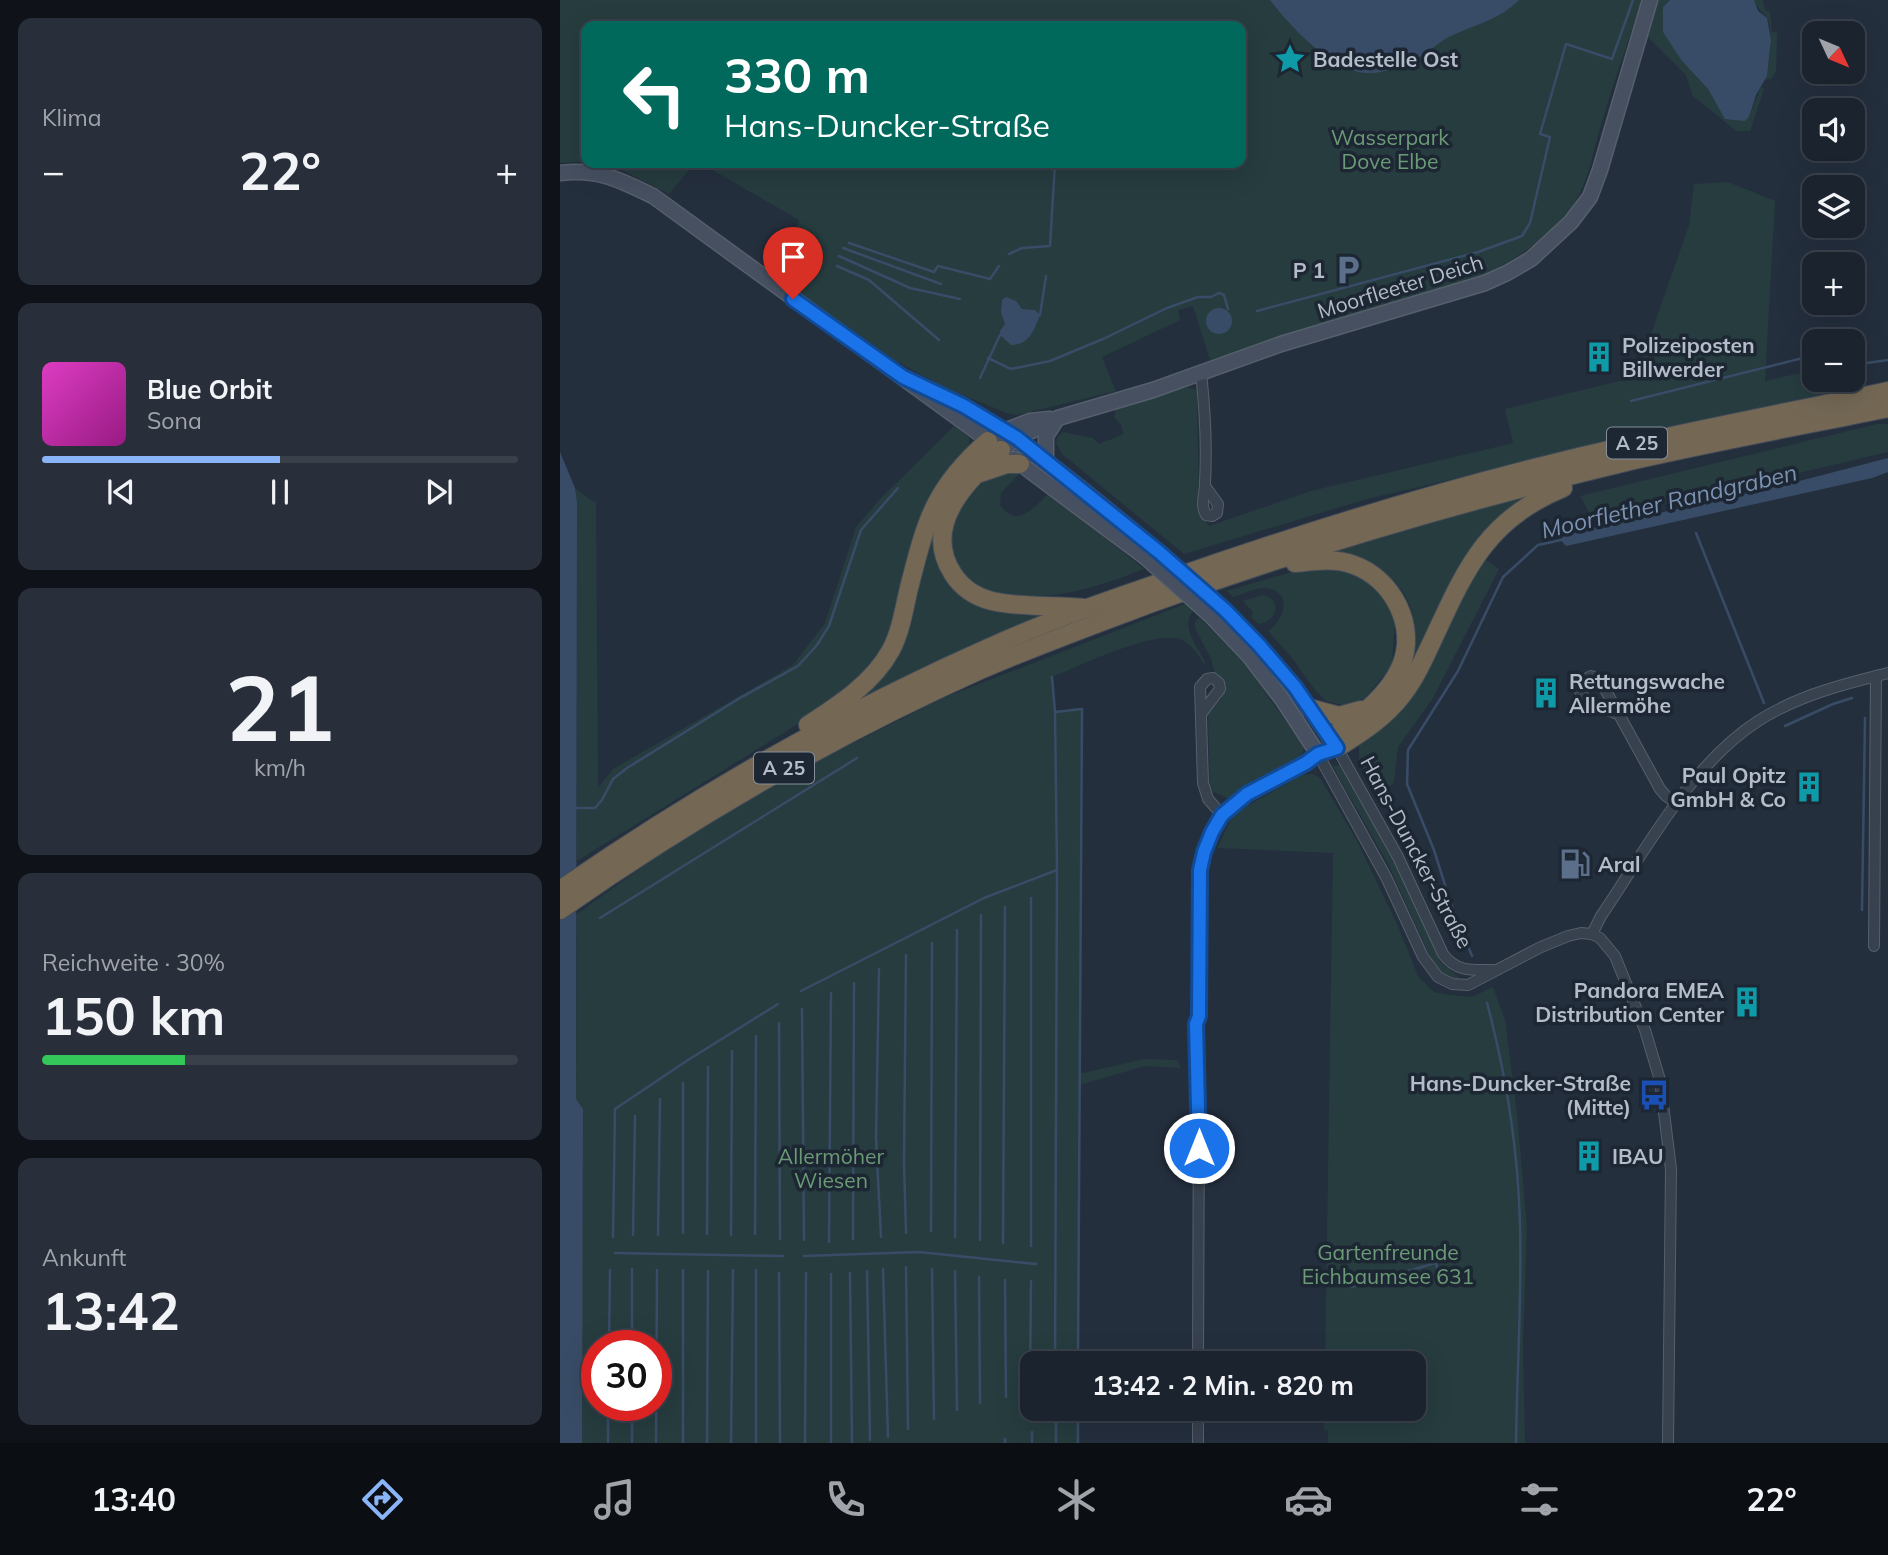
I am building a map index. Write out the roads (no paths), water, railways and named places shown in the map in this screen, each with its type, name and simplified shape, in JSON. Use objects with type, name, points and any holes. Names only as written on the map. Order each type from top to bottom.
[{"type":"highway","name":"A 25","points":[[560,890],[764,760],[930,675],[1088,608],[1238,555],[1442,493],[1633,444],[1888,391]]},
{"type":"highway","name":"A 25","points":[[560,910],[710,811],[774,774],[937,690],[1052,640],[1253,567],[1395,524],[1634,460],[1888,408]]},
{"type":"highway","points":[[995,445],[950,508],[943,529],[944,556],[956,579],[975,595],[1006,604],[1088,608]]},
{"type":"highway","points":[[764,760],[849,698],[873,674],[890,651],[900,628],[924,530],[939,495],[960,467],[995,445]]},
{"type":"highway","points":[[1333,743],[1377,721],[1402,696],[1420,669],[1462,576],[1492,535],[1521,510],[1553,492],[1634,460]]},
{"type":"highway","points":[[974,475],[999,466],[1020,464]]},
{"type":"highway","points":[[1253,567],[1316,561],[1345,562],[1374,575],[1391,593],[1403,618],[1405,651],[1400,668],[1391,683],[1333,743]]},
{"type":"highway","points":[[1309,708],[1339,716],[1367,707]]},
{"type":"street","name":"Moorfleeter Deich","points":[[995,445],[1030,421],[1058,418],[1105,405],[1281,344],[1485,283],[1523,264],[1550,243],[1590,197],[1601,170],[1650,0]]},
{"type":"street","points":[[560,173],[579,170],[607,174],[653,196],[851,342],[903,377]]},
{"type":"street","points":[[1201,373],[1205,403],[1205,486]]},
{"type":"street","name":"Hans-Duncker-Straße","points":[[903,377],[964,406],[1011,434],[1159,552],[1225,610],[1278,667],[1333,743],[1398,857],[1443,954],[1460,969],[1493,970]]},
{"type":"street","name":"Hans-Duncker-Straße","points":[[903,377],[1144,557],[1210,615],[1250,657],[1282,698],[1318,754],[1387,877],[1423,957],[1432,970],[1446,981],[1461,986],[1476,982],[1493,970],[1568,936],[1592,934]]},
{"type":"street","points":[[1046,460],[1046,436],[1058,418]]},
{"type":"street","points":[[1668,1443],[1671,1169],[1660,1080],[1640,1018],[1615,956],[1607,944],[1592,934],[1601,916],[1677,804],[1714,757],[1757,722],[1818,692],[1888,673]]},
{"type":"street","points":[[1874,946],[1876,676]]},
{"type":"street","points":[[1201,713],[1203,783],[1208,799],[1222,815]]},
{"type":"street","points":[[1618,714],[1660,789],[1677,804]]},
{"type":"street","points":[[1198,1351],[1199,1104],[1196,1024],[1199,1016],[1200,870],[1206,845],[1222,815],[1247,794],[1306,763],[1333,743]]},
{"type":"street","points":[[1198,1421],[1198,1443]]},
{"type":"water","points":[[1270,0],[1519,0],[1496,17],[1448,37],[1412,61],[1386,71],[1366,73],[1339,64],[1312,46]]},
{"type":"water","points":[[1670,0],[1754,0],[1758,11],[1767,18],[1771,40],[1767,76],[1745,121],[1725,119],[1708,89],[1682,61],[1663,32],[1663,7]]},
{"type":"water","points":[[1006,297],[1016,301],[1022,309],[1035,310],[1040,315],[1030,336],[1022,343],[1011,345],[1000,335],[1005,324],[1001,312],[1002,300]]},
{"type":"water","points":[[1219,308],[1228,312],[1232,321],[1228,330],[1219,334],[1210,330],[1206,321],[1210,312]]},
{"type":"water","points":[[560,452],[575,488],[577,502],[576,1099],[583,1109],[582,1443],[560,1443]]},
{"type":"water","points":[[1888,458],[1888,472],[1872,478],[1566,546],[1557,536],[1788,484]]},
{"type":"waterway","points":[[1257,311],[1478,252],[1522,236],[1530,223],[1550,137],[1540,134],[1566,44],[1612,59],[1633,0]]},
{"type":"waterway","points":[[1009,254],[1022,248],[1050,246],[1055,168]]},
{"type":"waterway","points":[[849,243],[934,272],[938,266],[990,279],[999,266]]},
{"type":"waterway","points":[[843,248],[941,284]]},
{"type":"waterway","points":[[839,256],[910,288],[960,299]]},
{"type":"waterway","points":[[837,266],[869,280],[939,340]]},
{"type":"waterway","points":[[1040,315],[1046,276]]},
{"type":"waterway","points":[[988,358],[1011,369],[1050,361],[1167,308],[1198,297],[1211,297],[1219,293],[1224,295],[1228,309]]},
{"type":"waterway","points":[[980,378],[1000,335]]},
{"type":"waterway","points":[[1631,401],[1802,358]]},
{"type":"waterway","points":[[1865,363],[1888,360]]},
{"type":"waterway","points":[[576,808],[595,808],[613,779],[627,768],[740,698],[798,666],[817,645],[829,626],[861,530],[898,488]]},
{"type":"waterway","points":[[1696,533],[1764,703]]},
{"type":"waterway","name":"Moorflether Randgraben","points":[[1472,956],[1407,784],[1408,750],[1458,671],[1503,577],[1538,545],[1561,540]]},
{"type":"waterway","points":[[1052,677],[1055,712],[1082,709],[1078,1351]]},
{"type":"waterway","points":[[1785,726],[1852,698]]},
{"type":"waterway","points":[[1055,712],[1057,869]]},
{"type":"waterway","points":[[1862,910],[1865,718]]},
{"type":"waterway","points":[[600,918],[857,758]]},
{"type":"waterway","points":[[801,991],[984,898],[1057,870],[1055,1351]]},
{"type":"waterway","points":[[1031,898],[1031,1246]]},
{"type":"waterway","points":[[1003,1243],[1005,907]]},
{"type":"waterway","points":[[980,1240],[981,915]]},
{"type":"waterway","points":[[955,1237],[957,930]]},
{"type":"waterway","points":[[931,1231],[932,943]]},
{"type":"waterway","points":[[906,955],[906,1233]]},
{"type":"waterway","points":[[879,969],[876,1138],[881,1237]]},
{"type":"waterway","points":[[853,1239],[854,983]]},
{"type":"waterway","points":[[829,1242],[831,993]]},
{"type":"waterway","name":"Moorflether Randgraben","points":[[1487,1003],[1510,1112],[1519,1196],[1516,1443]]},
{"type":"waterway","points":[[613,1237],[615,1109],[778,1004]]},
{"type":"waterway","points":[[802,1009],[804,1240]]},
{"type":"waterway","points":[[779,1023],[780,1239]]},
{"type":"waterway","points":[[755,1234],[756,1036]]},
{"type":"waterway","points":[[731,1235],[732,1051]]},
{"type":"waterway","points":[[707,1234],[708,1067]]},
{"type":"waterway","points":[[683,1083],[683,1233]]},
{"type":"waterway","points":[[658,1235],[660,1099]]},
{"type":"waterway","points":[[633,1235],[635,1116]]},
{"type":"waterway","points":[[804,1256],[919,1252],[1036,1264]]},
{"type":"waterway","points":[[615,1253],[783,1256]]},
{"type":"waterway","points":[[1351,1287],[1436,1263],[1438,1273]]},
{"type":"waterway","points":[[906,1267],[908,1429]]},
{"type":"waterway","points":[[632,1269],[632,1330]]},
{"type":"waterway","points":[[883,1269],[888,1437]]},
{"type":"waterway","points":[[932,1269],[934,1419]]},
{"type":"waterway","points":[[609,1330],[610,1270]]},
{"type":"waterway","points":[[656,1443],[657,1270]]},
{"type":"waterway","points":[[683,1270],[683,1443]]},
{"type":"waterway","points":[[731,1443],[733,1270]]},
{"type":"waterway","points":[[756,1270],[756,1443]]},
{"type":"waterway","points":[[707,1443],[708,1271]]},
{"type":"waterway","points":[[867,1271],[870,1440]]},
{"type":"waterway","points":[[955,1271],[957,1410]]},
{"type":"waterway","points":[[779,1273],[780,1443]]},
{"type":"waterway","points":[[805,1443],[806,1273]]},
{"type":"waterway","points":[[850,1273],[852,1443]]},
{"type":"waterway","points":[[831,1274],[831,1443]]},
{"type":"waterway","points":[[979,1277],[980,1403]]},
{"type":"waterway","points":[[1005,1280],[1006,1397]]},
{"type":"waterway","points":[[1030,1351],[1031,1281]]},
{"type":"waterway","points":[[608,1421],[608,1443]]},
{"type":"waterway","points":[[632,1421],[632,1443]]},
{"type":"waterway","points":[[1056,1421],[1056,1443]]},
{"type":"waterway","points":[[1078,1421],[1078,1443]]},
{"type":"waterway","points":[[1032,1432],[1032,1443]]},
{"type":"place","name":"Badestelle Ost","points":[[1290,59]]},
{"type":"place","name":"P 1","points":[[1348,270]]},
{"type":"place","name":"Polizeiposten Billwerder","points":[[1599,357]]},
{"type":"place","name":"Rettungswache Allermöhe","points":[[1546,693]]},
{"type":"place","name":"Paul Opitz GmbH & Co","points":[[1809,787]]},
{"type":"place","name":"Aral","points":[[1575,864]]},
{"type":"place","name":"Pandora EMEA Distribution Center","points":[[1747,1002]]},
{"type":"place","name":"Hans-Duncker-Straße (Mitte)","points":[[1654,1095]]},
{"type":"place","name":"IBAU","points":[[1589,1156]]},
{"type":"park label","name":"Wasserpark Dove Elbe","points":[[1390,149]]},
{"type":"park label","name":"Allermöher Wiesen","points":[[831,1168]]},
{"type":"park label","name":"Gartenfreunde Eichbaumsee 631","points":[[1388,1264]]}]
